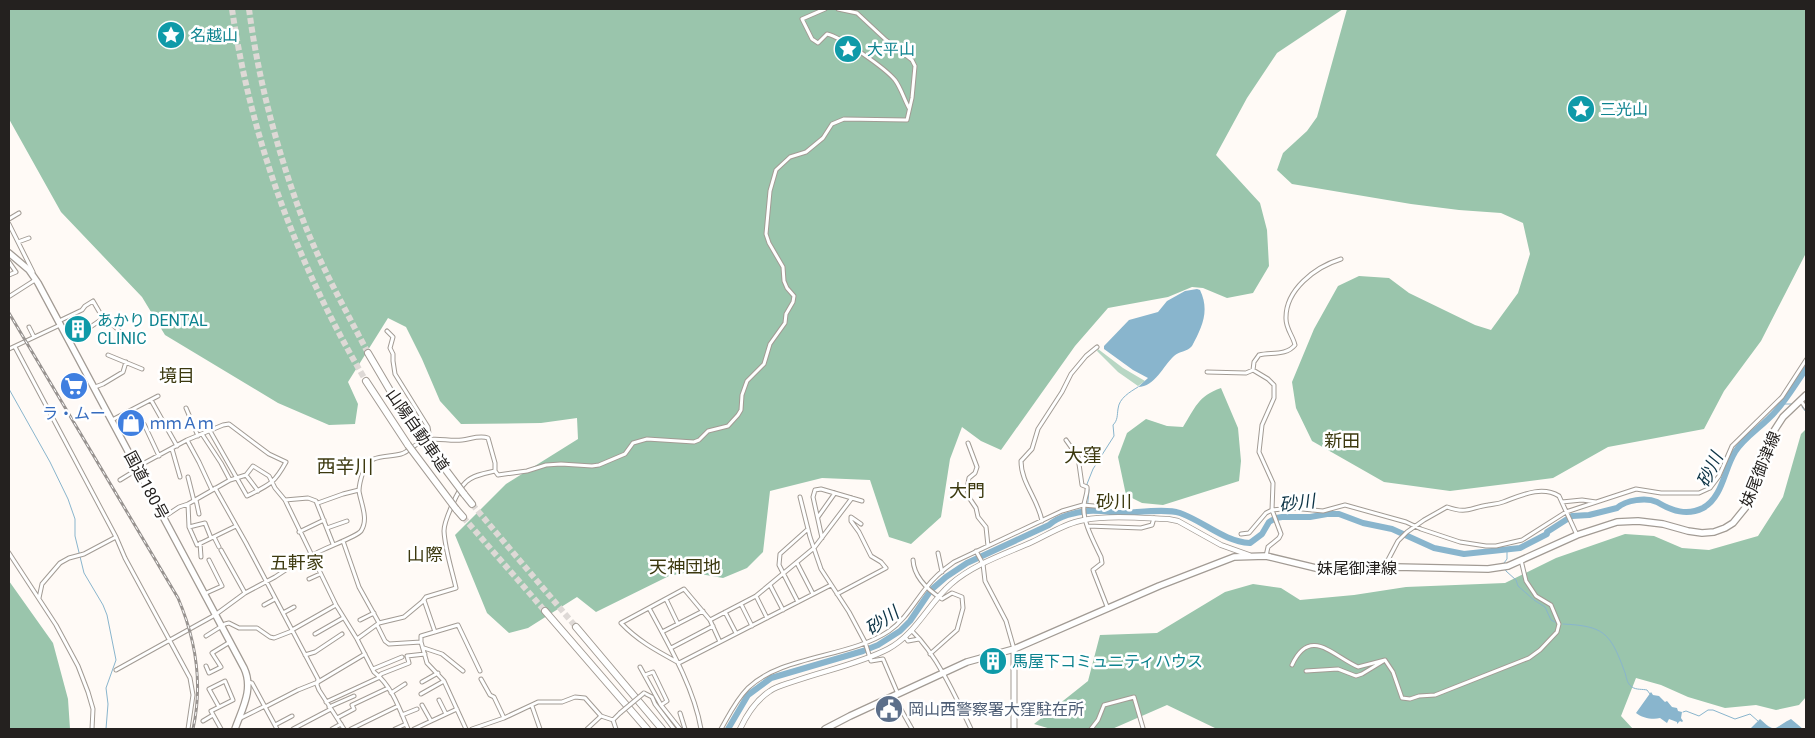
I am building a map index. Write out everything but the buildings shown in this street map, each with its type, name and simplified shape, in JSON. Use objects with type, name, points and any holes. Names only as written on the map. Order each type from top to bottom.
[{"type":"highway","name":"山陽自動車道","points":[[368,353],[398,404],[472,504]]},
{"type":"highway","name":"山陽自動車道","points":[[366,381],[408,445],[463,517]]},
{"type":"highway","points":[[545,611],[647,729]]},
{"type":"highway","points":[[576,627],[662,729]]},
{"type":"main road","name":"国道180号","points":[[11,254],[29,270],[37,281],[244,668],[248,682]]},
{"type":"main road","name":"妹尾御津線","points":[[825,729],[967,662],[1014,649],[1159,586],[1234,557],[1266,556],[1320,569],[1395,567],[1478,570],[1499,568],[1607,524],[1627,521],[1663,524],[1702,533],[1714,532],[1725,528],[1739,517],[1746,507],[1775,428],[1783,417],[1806,395]]},
{"type":"main road","points":[[1014,649],[1014,729]]},
{"type":"main road","points":[[235,729],[247,695],[248,682]]},
{"type":"street","points":[[825,9],[802,19],[812,39],[818,42],[827,34],[834,36],[858,51],[896,82],[910,109]]},
{"type":"street","points":[[116,670],[215,615],[244,593],[310,555],[358,534],[364,526],[364,513],[359,490],[363,470],[376,457],[402,454],[420,442],[430,440],[462,441],[482,436],[488,438],[495,463],[495,471],[498,475],[561,464],[592,466],[621,457],[633,444],[640,441],[694,442],[699,440],[708,431],[728,426],[741,410],[742,395],[747,381],[764,364],[770,344],[784,323],[786,314],[793,302],[794,296],[787,288],[784,280],[783,267],[766,234],[770,191],[776,170],[790,158],[804,154],[823,138],[828,128],[837,121],[852,118],[907,120],[910,109],[915,66],[912,60],[886,40],[857,13],[838,9]]},
{"type":"street","points":[[9,219],[19,214]]},
{"type":"street","points":[[9,224],[37,281],[10,296]]},
{"type":"street","points":[[18,242],[29,238]]},
{"type":"street","points":[[9,275],[16,272],[9,262],[11,254]]},
{"type":"street","points":[[1253,370],[1254,362],[1259,356],[1292,349],[1295,345],[1286,321],[1286,310],[1293,294],[1300,284],[1323,266],[1341,259]]},
{"type":"street","points":[[9,349],[60,323],[93,301],[100,313],[131,342]]},
{"type":"street","points":[[70,341],[104,317]]},
{"type":"street","points":[[29,327],[34,337]]},
{"type":"street","points":[[387,331],[394,337],[390,348],[394,354],[394,374],[428,427],[430,440]]},
{"type":"street","points":[[15,347],[192,683],[193,695],[188,729]]},
{"type":"street","points":[[1042,521],[1022,475],[1021,461],[1032,449],[1038,428],[1062,392],[1071,374],[1086,356],[1097,348]]},
{"type":"street","points":[[108,355],[142,368]]},
{"type":"street","points":[[1241,534],[1249,533],[1266,514],[1272,511],[1292,508],[1323,512],[1345,505],[1416,526],[1460,542],[1496,546],[1522,540],[1567,513],[1636,489],[1661,494],[1699,493],[1710,488],[1719,476],[1732,446],[1782,396],[1806,360]]},
{"type":"street","points":[[94,387],[123,372],[126,362]]},
{"type":"street","points":[[1207,372],[1246,373],[1253,370]]},
{"type":"street","points":[[1253,370],[1268,379],[1274,384],[1275,388],[1274,398],[1262,425],[1259,452],[1273,483],[1272,511],[1281,536],[1268,547],[1266,556]]},
{"type":"street","points":[[112,420],[158,396]]},
{"type":"street","points":[[151,400],[177,446]]},
{"type":"street","points":[[1801,401],[1806,408]]},
{"type":"street","points":[[186,408],[198,436]]},
{"type":"street","points":[[144,424],[159,456]]},
{"type":"street","points":[[120,480],[187,440],[202,434],[210,431],[229,424],[269,454],[286,462],[278,478],[247,496],[210,431]]},
{"type":"street","points":[[202,434],[230,480]]},
{"type":"street","points":[[187,440],[213,489],[236,526],[318,679],[320,690],[326,702],[344,729]]},
{"type":"street","points":[[1066,440],[1078,457],[1082,485],[1087,486],[1088,489],[1085,518],[1102,563],[1093,570],[1108,609]]},
{"type":"street","points":[[968,443],[977,467],[975,473],[968,480],[967,489],[978,517],[986,527],[988,546]]},
{"type":"street","points":[[172,449],[180,477]]},
{"type":"street","points":[[164,517],[178,507],[188,504],[230,480],[246,475],[253,466],[269,476],[285,500],[310,555],[343,618],[373,669],[391,692],[408,729]]},
{"type":"street","points":[[357,639],[378,624],[404,617],[431,595],[456,588],[444,529],[458,494],[466,482],[478,475],[495,471]]},
{"type":"street","points":[[246,475],[258,491]]},
{"type":"street","points":[[188,477],[199,514]]},
{"type":"street","points":[[822,538],[813,497],[814,492],[819,489],[862,501]]},
{"type":"street","points":[[318,504],[359,490]]},
{"type":"street","points":[[1376,568],[1392,556],[1402,537],[1407,532],[1434,513],[1447,507],[1458,511],[1469,511],[1533,492],[1540,491],[1556,494],[1562,502],[1577,535]]},
{"type":"street","points":[[817,517],[835,493]]},
{"type":"street","points":[[800,497],[821,569],[838,594],[865,643],[872,661],[883,659],[896,696],[912,729]]},
{"type":"street","points":[[285,500],[308,498],[318,504],[333,544]]},
{"type":"street","points":[[710,620],[756,596],[797,563],[814,548],[852,498]]},
{"type":"street","points":[[1562,502],[1582,500],[1597,502]]},
{"type":"street","points":[[188,504],[189,527],[197,545],[236,526]]},
{"type":"street","points":[[721,729],[742,694],[757,681],[766,675],[865,643],[882,635],[897,624],[927,587],[954,562],[1062,511],[1085,506],[1105,507]]},
{"type":"street","points":[[838,594],[886,568],[881,562],[871,556],[851,520],[852,517],[861,524]]},
{"type":"street","points":[[740,729],[757,701],[771,690],[889,648],[912,630],[938,596],[957,579],[982,563],[1085,518],[1154,518],[1178,521],[1221,545],[1250,556]]},
{"type":"street","points":[[1088,526],[1141,528],[1152,525],[1154,518]]},
{"type":"street","points":[[300,532],[324,520]]},
{"type":"street","points":[[327,528],[347,521]]},
{"type":"street","points":[[189,527],[205,523],[244,593]]},
{"type":"street","points":[[798,602],[779,564],[780,554],[808,529]]},
{"type":"street","points":[[39,598],[42,584],[60,564],[116,537]]},
{"type":"street","points":[[343,541],[359,587],[374,613],[383,639],[389,644],[422,642]]},
{"type":"street","points":[[200,543],[201,557]]},
{"type":"street","points":[[977,551],[986,581],[1006,621],[1014,649]]},
{"type":"street","points":[[9,553],[68,647],[82,677],[93,709],[92,729]]},
{"type":"street","points":[[938,553],[942,572]]},
{"type":"street","points":[[204,594],[222,586],[209,560]]},
{"type":"street","points":[[913,560],[915,572],[927,587],[938,596],[944,599],[952,592],[962,597],[963,608],[957,630],[930,654]]},
{"type":"street","points":[[1385,660],[1393,672],[1402,698],[1410,699],[1435,695],[1528,658],[1540,650],[1558,630],[1559,624],[1551,605],[1536,596],[1526,581],[1521,560]]},
{"type":"street","points":[[797,563],[813,594]]},
{"type":"street","points":[[309,579],[320,574]]},
{"type":"street","points":[[679,663],[831,584]]},
{"type":"street","points":[[770,585],[783,610]]},
{"type":"street","points":[[679,663],[649,647],[634,636],[621,622],[684,589],[710,620],[720,642]]},
{"type":"street","points":[[756,596],[767,618]]},
{"type":"street","points":[[264,605],[275,599]]},
{"type":"street","points":[[666,599],[678,624]]},
{"type":"street","points":[[424,600],[435,632]]},
{"type":"street","points":[[741,604],[752,626]]},
{"type":"street","points":[[206,636],[221,626],[229,624],[239,628],[258,628],[274,638],[292,631],[336,605]]},
{"type":"street","points":[[283,614],[294,606]]},
{"type":"street","points":[[649,608],[679,663],[696,708],[701,729]]},
{"type":"street","points":[[662,632],[703,612]]},
{"type":"street","points":[[725,612],[736,634]]},
{"type":"street","points":[[360,620],[374,613]]},
{"type":"street","points":[[315,634],[343,618]]},
{"type":"street","points":[[466,729],[444,681],[427,663],[421,636],[458,625],[480,671]]},
{"type":"street","points":[[671,648],[713,626]]},
{"type":"street","points":[[912,630],[930,654],[956,696],[971,729]]},
{"type":"street","points":[[305,655],[315,652],[342,634]]},
{"type":"street","points":[[905,637],[908,640],[919,639]]},
{"type":"street","points":[[206,666],[209,673],[220,667],[212,652],[230,642]]},
{"type":"street","points":[[1292,665],[1303,649],[1312,645],[1327,648],[1358,667],[1385,660]]},
{"type":"street","points":[[423,648],[442,654],[463,672]]},
{"type":"street","points":[[239,719],[318,682],[365,654]]},
{"type":"street","points":[[326,702],[409,663],[407,656],[424,654]]},
{"type":"street","points":[[373,669],[402,657]]},
{"type":"street","points":[[1306,671],[1338,669],[1356,676],[1385,660]]},
{"type":"street","points":[[640,667],[661,705],[680,729]]},
{"type":"street","points":[[645,675],[653,672],[667,701],[661,705]]},
{"type":"street","points":[[422,682],[438,674]]},
{"type":"street","points":[[481,679],[490,695],[494,697],[504,718]]},
{"type":"street","points":[[421,694],[444,681]]},
{"type":"street","points":[[218,707],[210,689],[225,682],[233,700],[211,711],[220,729]]},
{"type":"street","points":[[248,682],[252,683],[277,729]]},
{"type":"street","points":[[391,692],[405,684]]},
{"type":"street","points":[[336,718],[354,709],[352,705],[388,688]]},
{"type":"street","points":[[613,720],[644,693],[652,696],[655,704],[674,729]]},
{"type":"street","points":[[293,729],[354,696]]},
{"type":"street","points":[[472,729],[483,728],[538,702],[562,702],[580,697],[589,702],[601,716],[613,720]]},
{"type":"street","points":[[1091,729],[1098,720],[1104,705],[1134,697],[1143,728]]},
{"type":"street","points":[[439,700],[446,714]]},
{"type":"street","points":[[422,705],[431,721]]},
{"type":"street","points":[[351,729],[398,706]]},
{"type":"street","points":[[532,706],[540,729]]},
{"type":"street","points":[[402,715],[417,709]]},
{"type":"street","points":[[414,729],[457,709]]},
{"type":"street","points":[[680,713],[685,729]]},
{"type":"street","points":[[203,721],[214,715]]},
{"type":"street","points":[[275,725],[292,716]]},
{"type":"street","points":[[587,729],[601,716]]},
{"type":"street","points":[[613,720],[616,729]]},
{"type":"street","points":[[332,729],[341,724]]},
{"type":"street","points":[[395,729],[406,724]]},
{"type":"green space","points":[[9,9],[1343,9],[1277,53],[1247,98],[1216,155],[1260,203],[1267,230],[1269,266],[1253,293],[1227,298],[1203,288],[1192,287],[1168,297],[1108,308],[1075,346],[1001,450],[981,441],[962,427],[950,459],[941,517],[911,544],[889,537],[870,480],[822,478],[770,491],[763,552],[747,568],[723,578],[689,572],[669,576],[596,612],[577,597],[528,628],[509,633],[487,613],[455,535],[506,484],[578,439],[577,418],[541,423],[461,424],[440,401],[406,327],[388,318],[348,382],[358,404],[355,424],[329,425],[278,403],[165,335],[142,297],[61,212],[9,119]]},
{"type":"green space","points":[[1347,9],[1806,9],[1806,253],[1761,341],[1724,391],[1704,429],[1608,447],[1553,478],[1450,491],[1384,482],[1312,441],[1296,408],[1292,382],[1314,329],[1338,286],[1359,276],[1389,278],[1409,293],[1475,325],[1491,330],[1518,293],[1530,254],[1523,223],[1501,213],[1411,204],[1292,184],[1277,170],[1283,153],[1307,131],[1317,117]]},
{"type":"green space","points":[[1098,349],[1123,368],[1145,381],[1138,386],[1118,372],[1097,351]]},
{"type":"green space","points":[[1221,388],[1238,428],[1241,461],[1239,481],[1163,505],[1142,503],[1126,495],[1118,457],[1127,433],[1146,419],[1167,426],[1183,427],[1194,408],[1202,399]]},
{"type":"green space","points":[[1806,429],[1806,697],[1799,705],[1776,710],[1756,705],[1725,708],[1636,678],[1621,716],[1633,729],[1217,729],[1167,705],[1112,729],[1051,729],[1034,724],[1088,681],[1100,635],[1157,633],[1225,592],[1253,584],[1281,588],[1300,600],[1354,595],[1406,587],[1505,583],[1556,558],[1625,534],[1654,536],[1682,548],[1709,550],[1758,536],[1783,497],[1801,434]]},
{"type":"green space","points":[[9,581],[53,643],[68,699],[70,729],[9,729]]},
{"type":"water","points":[[1200,290],[1203,298],[1204,319],[1192,346],[1174,356],[1149,384],[1138,387],[1148,378],[1133,370],[1104,349],[1104,346],[1129,320],[1158,312],[1167,301],[1185,291]]},
{"type":"water","points":[[1651,692],[1682,712],[1681,718],[1683,721],[1677,724],[1677,722],[1669,719],[1667,723],[1660,718],[1648,718],[1636,713]]},
{"type":"water","points":[[1760,719],[1770,727],[1775,728],[1791,719],[1803,729],[1750,729]]},
{"type":"waterway","name":"砂川","points":[[728,729],[748,695],[771,678],[878,645],[900,631],[910,621],[931,590],[946,577],[967,563],[1073,513],[1092,511],[1119,513],[1159,511],[1180,513],[1231,539],[1250,543],[1262,534],[1269,522],[1276,518],[1339,514],[1363,523],[1392,529],[1434,548],[1464,554],[1520,548],[1547,534],[1547,532],[1572,516],[1589,515],[1617,508],[1625,503],[1636,500],[1652,500],[1668,508],[1685,512],[1703,508],[1715,497],[1735,452],[1748,436],[1779,407],[1806,369]]},
{"type":"waterway","points":[[1087,511],[1089,490],[1087,484],[1093,469],[1114,436],[1113,425],[1117,419],[1120,402],[1138,387]]},
{"type":"waterway","points":[[9,389],[50,462],[68,499],[75,519],[75,536],[84,573],[107,615],[116,660],[106,688],[108,704],[106,729]]},
{"type":"waterway","points":[[1782,404],[1793,404]]},
{"type":"waterway","points":[[1802,407],[1806,412]]},
{"type":"waterway","points":[[1504,563],[1507,559],[1507,550]]},
{"type":"waterway","points":[[1505,569],[1516,580],[1518,586],[1545,607],[1551,620],[1559,624]]},
{"type":"waterway","points":[[1563,624],[1596,629],[1603,634],[1614,647],[1629,684],[1635,689],[1647,690],[1650,694]]},
{"type":"waterway","points":[[1683,712],[1686,711],[1699,716],[1708,710],[1713,710],[1735,719],[1750,714],[1759,722]]},
{"type":"tunnel","points":[[232,9],[240,58],[251,106],[281,201],[319,293],[341,338],[366,381]]},
{"type":"tunnel","points":[[249,9],[257,61],[291,187],[315,248],[368,353]]},
{"type":"tunnel","points":[[472,504],[576,627]]},
{"type":"tunnel","points":[[463,517],[545,611]]},
{"type":"railway","points":[[9,313],[178,598],[189,630],[196,662],[197,695],[193,729]]},
{"type":"place","name":"名越山","points":[[171,35]]},
{"type":"place","name":"大平山","points":[[848,49]]},
{"type":"place","name":"三光山","points":[[1581,109]]},
{"type":"place","name":"あかり DENTAL CLINIC","points":[[78,329]]},
{"type":"place","name":"ラ・ムー","points":[[74,386]]},
{"type":"place","name":"ｍｍＡｍ","points":[[131,423]]},
{"type":"place","name":"馬屋下コミュニティハウス","points":[[993,661]]},
{"type":"place","name":"岡山西警察署大窪駐在所","points":[[889,709]]},
{"type":"district","name":"境目","points":[[177,376]]},
{"type":"district","name":"新田","points":[[1342,441]]},
{"type":"district","name":"大窪","points":[[1083,455]]},
{"type":"district","name":"西辛川","points":[[345,466]]},
{"type":"district","name":"大門","points":[[967,491]]},
{"type":"district","name":"砂川","points":[[1114,502]]},
{"type":"district","name":"山際","points":[[425,555]]},
{"type":"district","name":"五軒家","points":[[297,563]]},
{"type":"district","name":"天神団地","points":[[685,567]]}]
